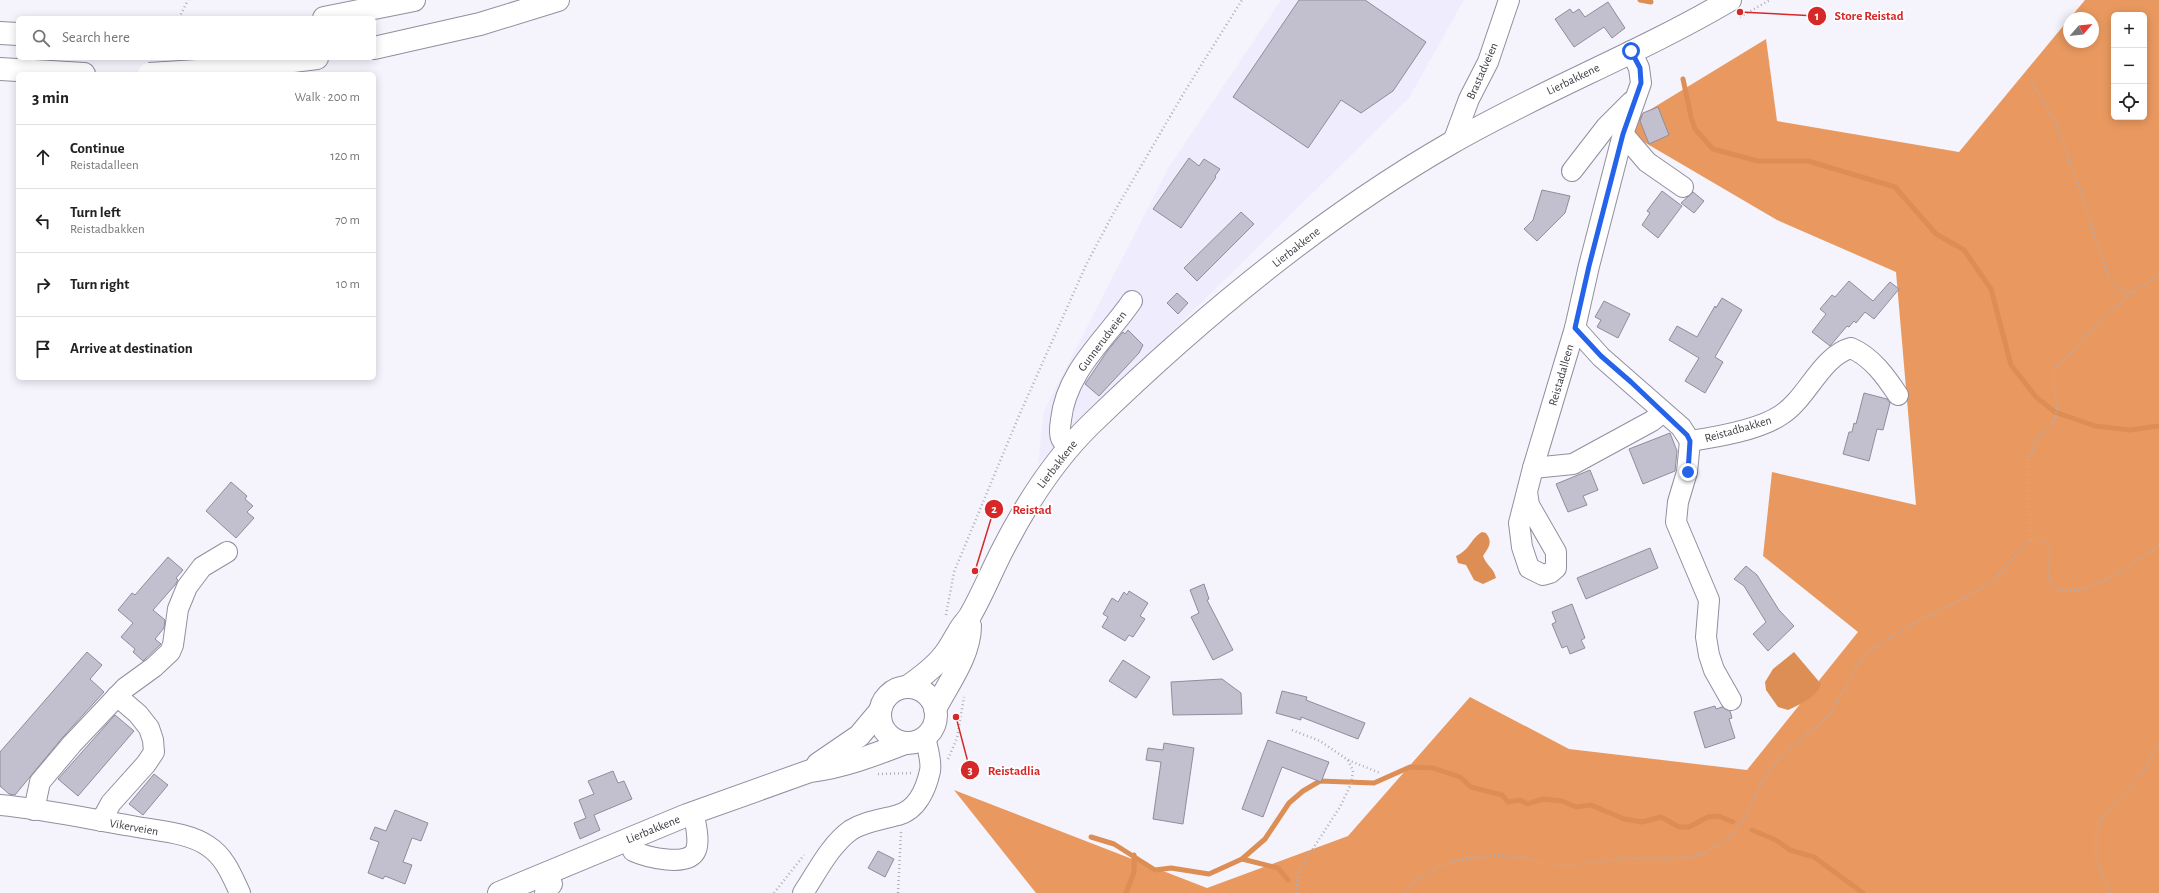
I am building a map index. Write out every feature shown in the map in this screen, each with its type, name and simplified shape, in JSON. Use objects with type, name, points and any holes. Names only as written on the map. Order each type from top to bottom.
[{"type":"main road","points":[[334,16],[414,0]]},
{"type":"main road","points":[[376,48],[480,24],[558,0]]},
{"type":"main road","name":"Lierbakkene","points":[[907,687],[928,672],[944,655],[970,616],[1026,508],[1042,482],[1068,448],[1140,378],[1264,272],[1367,194],[1453,142],[1516,107],[1631,51],[1732,10]]},
{"type":"main road","points":[[0,33],[16,34]]},
{"type":"main road","points":[[181,72],[230,69],[301,60]]},
{"type":"main road","points":[[0,69],[50,72]]},
{"type":"main road","name":"Lierbakkene","points":[[935,709],[961,658],[970,630],[970,616]]},
{"type":"main road","points":[[907,687],[924,692],[935,709],[935,723],[915,740],[893,739],[887,734],[880,721],[882,704],[888,696],[896,690],[907,687]]},
{"type":"main road","name":"Lierbakkene","points":[[810,771],[859,736],[880,711]]},
{"type":"main road","name":"Lierbakkene","points":[[498,893],[694,812],[810,771],[828,769],[915,740]]},
{"type":"street","name":"Brastadveien","points":[[1453,142],[1469,99],[1493,51],[1509,0]]},
{"type":"street","name":"Reistadalleen","points":[[1527,492],[1575,328],[1589,266],[1623,134],[1641,83],[1640,68],[1631,51]]},
{"type":"street","points":[[1572,171],[1627,104],[1635,100]]},
{"type":"street","points":[[1623,134],[1647,162],[1683,187]]},
{"type":"street","name":"Gunnerudveien","points":[[1068,448],[1061,438],[1060,430],[1063,406],[1069,389],[1095,347],[1132,301]]},
{"type":"street","name":"Reistadbakken","points":[[1575,328],[1601,356],[1662,412],[1681,427],[1690,441],[1721,436],[1751,427],[1782,415],[1836,354],[1851,348],[1866,356],[1877,367],[1898,395]]},
{"type":"street","points":[[1533,468],[1573,464],[1652,421],[1662,412]]},
{"type":"street","points":[[1690,441],[1688,472],[1678,502],[1676,522],[1709,600],[1706,637],[1709,655],[1714,670],[1730,700]]},
{"type":"street","points":[[34,810],[40,782],[90,724],[117,696],[134,681],[154,667],[170,652],[173,645],[180,603],[186,587],[202,567],[228,552]]},
{"type":"street","points":[[102,821],[111,803],[143,767],[154,752],[153,740],[149,728],[138,714],[117,696]]},
{"type":"street","points":[[803,893],[830,852],[850,831],[868,822],[898,815],[915,806],[921,796],[930,770],[915,740]]},
{"type":"street","name":"Vikerveien","points":[[0,805],[182,835],[208,845],[217,853],[228,866],[240,893]]},
{"type":"street","points":[[633,851],[673,860],[683,860],[692,856],[696,850],[698,837],[694,812]]},
{"type":"path","points":[[179,16],[188,0]]},
{"type":"path","points":[[946,612],[952,578],[963,549],[1030,389],[1086,265],[1113,214],[1178,103],[1242,0]]},
{"type":"path","points":[[1732,10],[1770,0]]},
{"type":"path","points":[[2031,81],[2055,122],[2080,189],[2108,277],[2117,289],[2131,293]]},
{"type":"path","points":[[2030,540],[2028,460],[2036,440],[2054,422],[2058,406],[2054,385],[2055,366],[2067,357],[2104,317],[2131,293],[2159,276]]},
{"type":"path","points":[[1404,893],[1424,877],[1448,863],[1478,856],[1520,858],[1558,865],[1623,859],[1683,858],[1701,854],[1718,845],[1733,834],[1744,820],[1764,779],[1777,760],[1825,718],[1840,700],[1853,671],[1868,653],[1897,633],[1964,599],[1989,584],[2006,568],[2030,540],[2041,538],[2047,543],[2051,549],[2049,579],[2054,587],[2060,591],[2072,592],[2093,585],[2125,569],[2159,545]]},
{"type":"path","points":[[930,770],[946,762],[952,750],[959,726],[965,692]]},
{"type":"path","points":[[1292,730],[1320,741],[1348,760],[1380,773]]},
{"type":"path","points":[[2110,893],[2096,860],[2096,832],[2102,817],[2127,792],[2144,769],[2159,743]]},
{"type":"path","points":[[1296,893],[1299,870],[1340,806],[1351,784],[1353,771],[1348,760]]},
{"type":"path","points":[[898,815],[901,828],[898,845],[898,893]]},
{"type":"path","points":[[774,893],[807,851]]},
{"type":"shaded area","points":[[1281,0],[1464,0],[1409,98],[1038,464],[1044,411],[1169,167]]},
{"type":"shaded area","points":[[2085,0],[2159,0],[2159,893],[1036,893],[954,790],[1207,888],[1348,836],[1470,697],[1569,749],[1747,770],[1858,632],[1763,556],[1772,472],[1916,505],[1896,272],[1777,220],[1620,128],[1766,39],[1777,121],[1959,152],[2063,26],[2063,48],[2099,48],[2099,12],[2075,12]]},
{"type":"shaded area","points":[[1482,532],[1486,533],[1490,542],[1483,556],[1494,572],[1496,578],[1483,584],[1474,580],[1466,565],[1458,563],[1456,556],[1465,550]]},
{"type":"shaded area","points":[[1794,652],[1821,684],[1812,696],[1788,710],[1778,707],[1766,690],[1765,682],[1773,669]]},
{"type":"building","points":[[1299,0],[1365,0],[1426,42],[1393,91],[1361,113],[1341,100],[1308,148],[1233,97]]},
{"type":"building","points":[[1608,2],[1625,28],[1612,38],[1604,27],[1574,47],[1555,19],[1570,9],[1573,13],[1579,9],[1585,17]]},
{"type":"building","points":[[1658,107],[1669,135],[1649,144],[1640,121],[1643,113]]},
{"type":"building","points":[[1189,158],[1199,166],[1204,159],[1220,169],[1181,228],[1153,209]]},
{"type":"building","points":[[1542,190],[1570,196],[1565,213],[1537,241],[1524,229],[1533,220]]},
{"type":"building","points":[[1662,191],[1682,206],[1658,238],[1642,225],[1650,213],[1647,211]]},
{"type":"building","points":[[1693,192],[1704,201],[1694,213],[1681,203]]},
{"type":"building","points":[[1241,212],[1254,224],[1197,281],[1184,268]]},
{"type":"building","points":[[1849,281],[1873,301],[1890,282],[1899,289],[1874,319],[1865,312],[1856,323],[1854,321],[1849,327],[1847,326],[1830,346],[1812,332],[1826,314],[1820,309],[1832,295],[1835,297]]},
{"type":"building","points":[[1177,293],[1188,303],[1178,314],[1167,303]]},
{"type":"building","points":[[1722,298],[1742,310],[1715,357],[1723,362],[1705,393],[1685,381],[1699,358],[1669,340],[1677,326],[1697,337],[1715,306],[1716,308]]},
{"type":"building","points":[[1604,301],[1630,314],[1618,338],[1597,327],[1601,320],[1595,317]]},
{"type":"building","points":[[1128,330],[1143,345],[1139,353],[1099,396],[1085,384],[1108,350],[1123,332],[1125,334]]},
{"type":"building","points":[[1864,393],[1887,399],[1890,403],[1883,430],[1877,429],[1869,461],[1843,454],[1849,432],[1852,432],[1854,423],[1856,424]]},
{"type":"building","points":[[1670,433],[1677,451],[1675,471],[1643,484],[1629,449]]},
{"type":"building","points":[[1590,470],[1598,490],[1583,496],[1587,505],[1568,512],[1556,484]]},
{"type":"building","points":[[231,482],[247,496],[245,499],[253,506],[247,512],[254,518],[236,538],[206,511]]},
{"type":"building","points":[[1650,548],[1658,568],[1586,599],[1577,578]]},
{"type":"building","points":[[168,557],[183,570],[176,578],[178,580],[175,585],[153,610],[165,620],[164,628],[155,639],[161,644],[143,661],[133,652],[135,649],[121,637],[133,623],[118,610],[132,593],[135,595]]},
{"type":"building","points":[[1746,566],[1757,575],[1779,610],[1794,626],[1768,651],[1753,634],[1766,622],[1744,586],[1734,579]]},
{"type":"building","points":[[1204,584],[1209,599],[1207,600],[1233,650],[1213,660],[1191,617],[1199,613],[1190,590]]},
{"type":"building","points":[[1129,591],[1148,603],[1140,616],[1145,619],[1133,637],[1129,635],[1125,641],[1102,627],[1108,617],[1103,614],[1112,598],[1118,602],[1124,592],[1127,595]]},
{"type":"building","points":[[1572,604],[1585,638],[1581,640],[1585,648],[1570,654],[1567,646],[1562,648],[1552,624],[1556,622],[1552,612]]},
{"type":"building","points":[[87,652],[102,665],[90,679],[104,692],[63,737],[15,795],[9,794],[0,786],[0,752]]},
{"type":"building","points":[[1123,660],[1150,677],[1136,698],[1109,681]]},
{"type":"building","points":[[1222,679],[1241,693],[1242,714],[1173,715],[1171,682]]},
{"type":"building","points":[[1282,691],[1307,697],[1306,700],[1365,723],[1358,739],[1301,717],[1301,720],[1276,713]]},
{"type":"building","points":[[1715,706],[1716,709],[1722,707],[1730,711],[1732,718],[1729,719],[1735,738],[1705,748],[1694,712]]},
{"type":"building","points":[[115,715],[134,731],[78,796],[58,779]]},
{"type":"building","points":[[1268,740],[1329,762],[1321,782],[1282,767],[1263,817],[1242,809]]},
{"type":"building","points":[[1164,743],[1194,748],[1183,824],[1153,819],[1161,762],[1146,760],[1148,748],[1163,750]]},
{"type":"building","points":[[613,771],[618,783],[624,781],[632,799],[594,815],[600,830],[580,839],[574,823],[586,818],[579,800],[594,794],[588,781]]},
{"type":"building","points":[[154,774],[168,785],[143,815],[129,804]]},
{"type":"building","points":[[395,810],[428,823],[421,841],[412,838],[403,862],[412,865],[405,884],[385,876],[383,879],[368,873],[379,842],[370,839],[375,827],[386,831]]},
{"type":"building","points":[[878,851],[894,859],[885,877],[868,868]]},
{"type":"waterway","points":[[1640,0],[1651,2]]},
{"type":"waterway","points":[[1683,79],[1695,129],[1713,149],[1758,161],[1808,161],[1895,187],[1936,234],[1964,250],[1991,289],[2011,365],[2036,397],[2055,412],[2095,426],[2130,430],[2159,426]]},
{"type":"waterway","points":[[1091,837],[1114,844],[1155,870],[1171,868],[1209,874],[1242,859],[1265,839],[1289,803],[1303,791],[1320,781],[1374,783],[1410,767],[1433,768],[1460,777],[1471,787],[1502,795],[1508,802],[1520,800],[1527,804],[1543,799],[1562,801],[1576,807],[1591,805],[1624,819],[1642,822],[1661,817],[1679,827],[1689,827],[1708,817],[1718,816],[1733,822]]},
{"type":"waterway","points":[[1752,830],[1776,840],[1790,850],[1814,857],[1863,893]]},
{"type":"waterway","points":[[1126,893],[1134,872],[1134,855]]},
{"type":"waterway","points":[[1242,859],[1278,868],[1288,880]]},
{"type":"place","name":"Store Reistad","points":[[1740,12]]},
{"type":"place","name":"Reistad","points":[[975,571]]},
{"type":"place","name":"Reistadlia","points":[[956,717]]},
{"type":"route","points":[[1631,51],[1640,68],[1641,83],[1628,116],[1623,134],[1589,266],[1575,328],[1601,356],[1662,412],[1681,427],[1690,441],[1688,472]]}]
